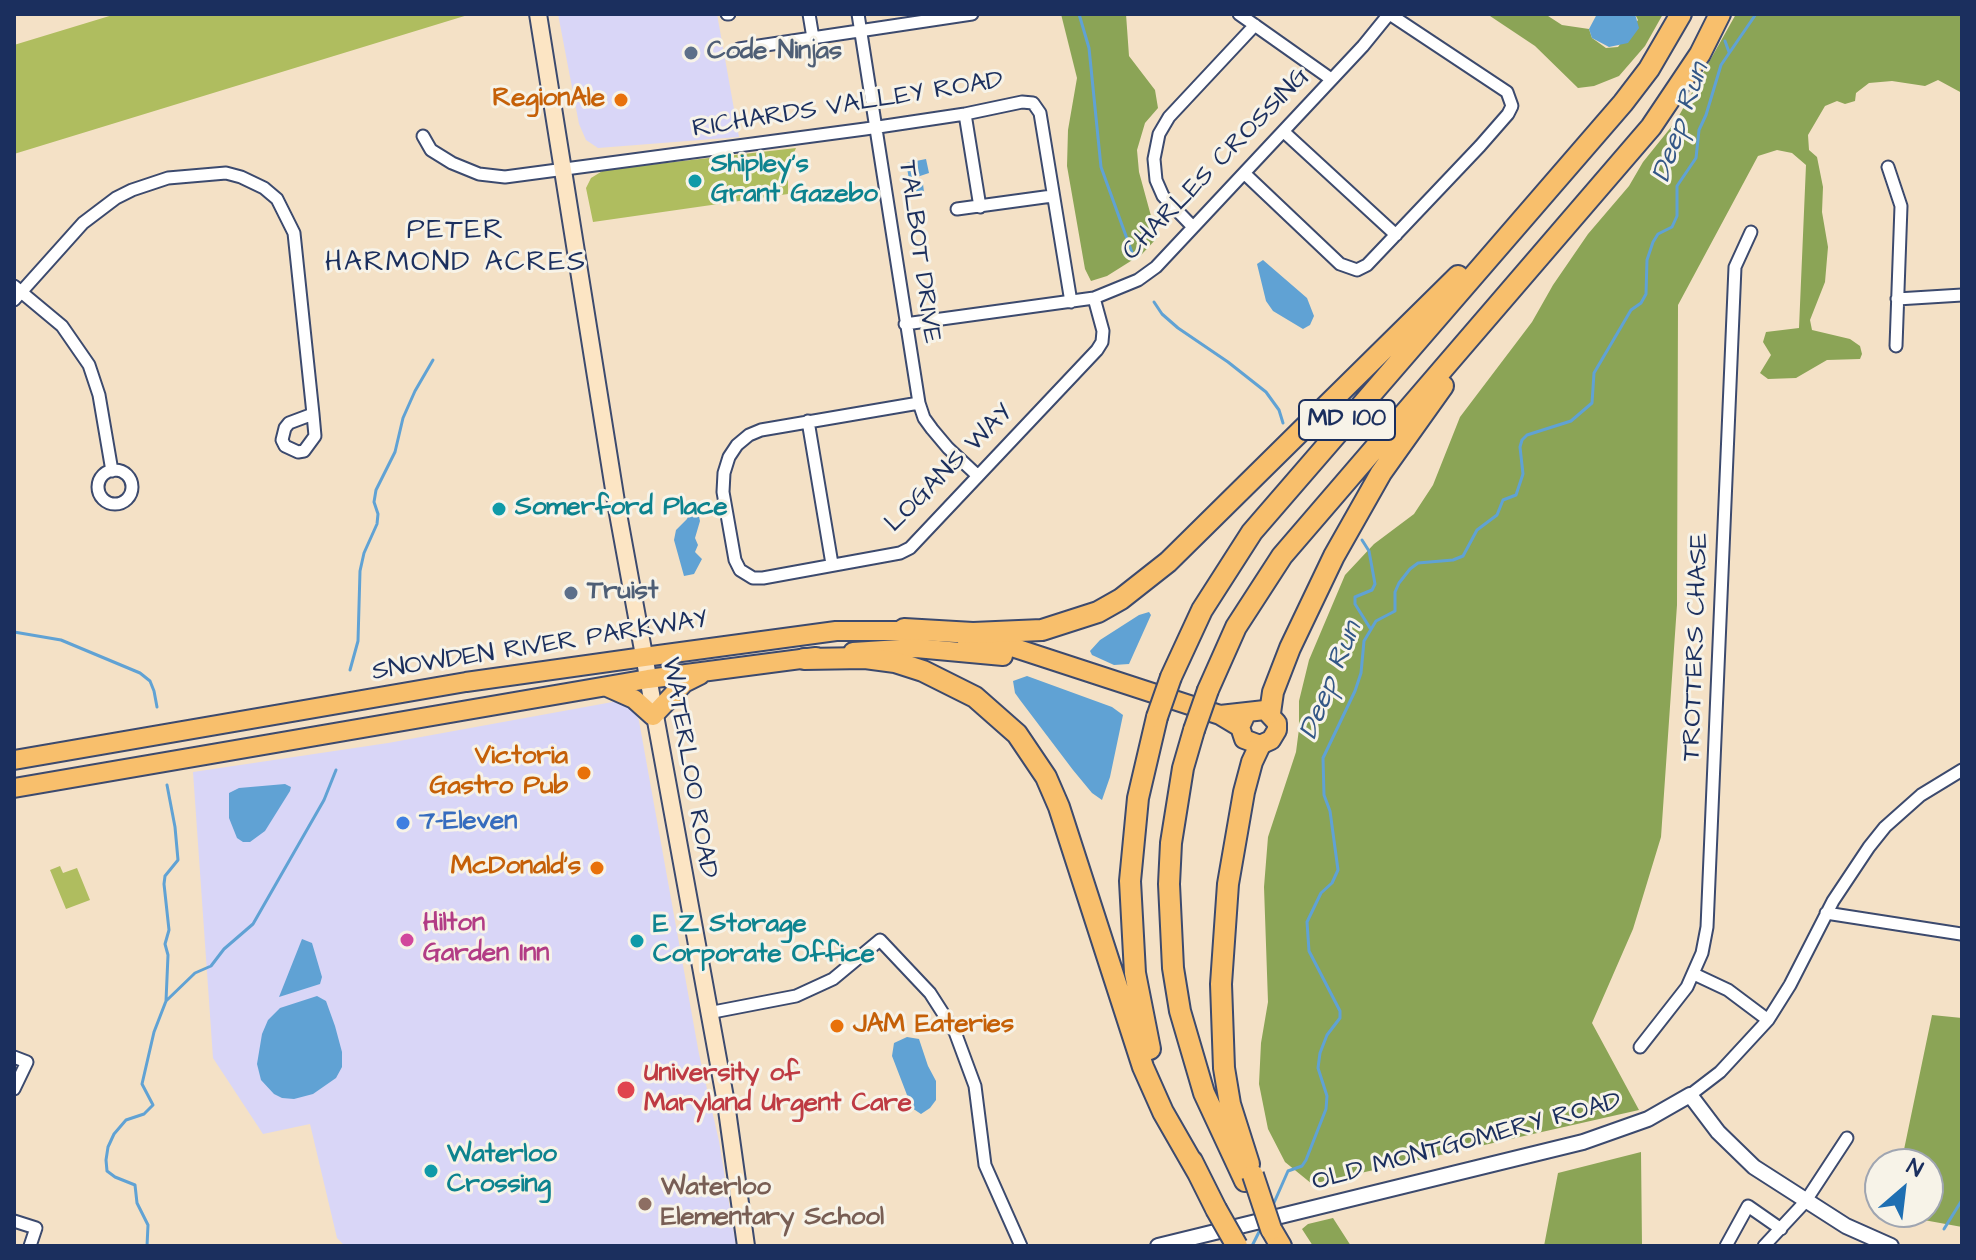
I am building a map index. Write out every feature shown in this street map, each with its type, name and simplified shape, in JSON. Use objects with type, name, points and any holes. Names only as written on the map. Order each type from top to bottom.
[{"type":"highway","name":"MD 100","points":[[1237,1246],[1198,1173],[1169,1108],[1154,1063],[1135,973],[1130,881],[1133,837],[1138,798],[1157,717],[1171,677],[1202,610],[1252,532],[1554,185],[1649,69],[1681,14]]},
{"type":"highway","name":"MD 100","points":[[1249,1178],[1204,1093],[1180,1011],[1173,968],[1169,884],[1171,843],[1183,768],[1208,690],[1236,627],[1282,556],[1651,127],[1700,54],[1720,14]]},
{"type":"highway","points":[[904,629],[973,633],[1042,630],[1098,612],[1121,599],[1168,562],[1554,185]]},
{"type":"highway","points":[[1270,713],[1273,692],[1290,648],[1353,519],[1408,434],[1545,251]]},
{"type":"highway","points":[[804,659],[865,658],[895,662],[923,671],[975,697],[1017,734],[1046,777],[1059,807],[1143,1067],[1163,1112],[1198,1173]]},
{"type":"highway","points":[[1260,745],[1244,792],[1230,869],[1221,984],[1224,1068],[1230,1104],[1249,1178],[1277,1238]]},
{"type":"main road","name":"WATERLOO ROAD","points":[[538,14],[617,508],[729,1119],[746,1246]]},
{"type":"main road","name":"SNOWDEN RIVER PARKWAY","points":[[14,760],[466,682],[820,633],[904,629],[1015,648],[1243,721],[1244,739],[1260,745]]},
{"type":"main road","name":"SNOWDEN RIVER PARKWAY","points":[[14,788],[648,679],[866,650],[916,648],[989,654],[1073,669]]},
{"type":"main road","points":[[604,687],[634,699],[653,716],[684,683],[708,671]]},
{"type":"main road","points":[[1243,721],[1259,709],[1270,713],[1277,723],[1275,735],[1260,745]]},
{"type":"street","points":[[809,14],[813,38]]},
{"type":"street","name":"TALBOT DRIVE","points":[[858,14],[919,403],[932,429],[978,476]]},
{"type":"street","points":[[739,49],[972,14]]},
{"type":"street","points":[[1239,14],[1331,79]]},
{"type":"street","points":[[1244,173],[1346,268],[1362,268],[1480,146],[1512,106],[1507,92],[1390,14]]},
{"type":"street","name":"CHARLES CROSSING","points":[[905,324],[1094,298],[1120,289],[1156,267],[1390,14]]},
{"type":"street","points":[[1193,227],[1174,209],[1159,188],[1154,170],[1155,147],[1169,117],[1255,25]]},
{"type":"street","name":"RICHARDS VALLEY ROAD","points":[[423,136],[431,150],[440,156],[479,174],[505,177],[877,127],[1022,102],[1033,103],[1040,113],[1071,302]]},
{"type":"street","points":[[965,114],[980,207]]},
{"type":"street","points":[[1284,132],[1396,235]]},
{"type":"street","points":[[1888,167],[1901,206],[1896,346]]},
{"type":"street","points":[[112,471],[99,395],[89,365],[62,326],[16,293],[99,210],[132,190],[168,178],[226,173],[264,188],[277,199],[294,233],[313,414]]},
{"type":"street","points":[[957,209],[1052,196]]},
{"type":"street","name":"TROTTERS CHASE","points":[[1640,1047],[1679,999],[1694,974],[1707,927],[1735,267],[1751,232]]},
{"type":"street","points":[[1897,299],[1962,295]]},
{"type":"street","name":"LOGANS WAY","points":[[919,403],[761,430],[737,445],[724,473],[723,492],[735,560],[746,575],[763,578],[900,553],[910,548],[1097,350],[1103,331],[1094,298]]},
{"type":"street","points":[[808,421],[832,564]]},
{"type":"street","name":"OLD MONTGOMERY ROAD","points":[[1158,1246],[1583,1142],[1648,1119],[1690,1095],[1720,1072],[1768,1020],[1850,873],[1885,827],[1921,795],[1962,770]]},
{"type":"street","points":[[1826,913],[1961,934]]},
{"type":"street","points":[[708,1013],[803,993],[833,979],[880,940],[930,993],[955,1032],[975,1086],[985,1165],[1021,1246]]},
{"type":"street","points":[[1694,974],[1728,990],[1768,1020]]},
{"type":"street","points":[[14,1057],[27,1062],[14,1089]]},
{"type":"street","points":[[1690,1095],[1733,1148],[1754,1167],[1846,1226],[1891,1246]]},
{"type":"street","points":[[1764,1246],[1805,1202],[1847,1138]]},
{"type":"street","points":[[1726,1246],[1748,1206],[1781,1229]]},
{"type":"street","points":[[14,1221],[36,1228],[30,1246]]},
{"type":"shaded area","points":[[558,14],[717,14],[739,137],[598,148],[586,140],[579,124]]},
{"type":"shaded area","points":[[618,701],[634,709],[639,721],[736,1246],[345,1246],[337,1238],[310,1124],[263,1134],[213,1058],[193,772],[388,743]]},
{"type":"green space","points":[[116,14],[471,14],[14,154],[14,45]]},
{"type":"green space","points":[[1061,14],[1126,14],[1129,56],[1155,90],[1158,108],[1145,123],[1137,150],[1139,172],[1157,238],[1142,254],[1107,276],[1091,281],[1085,269],[1067,166],[1068,130],[1077,78]]},
{"type":"green space","points":[[1487,14],[1545,14],[1562,25],[1589,29],[1592,38],[1606,48],[1618,47],[1638,20],[1635,14],[1663,14],[1645,46],[1619,76],[1594,86],[1578,88],[1535,46]]},
{"type":"green space","points":[[1736,14],[1962,14],[1962,93],[1938,80],[1925,86],[1892,81],[1869,83],[1856,93],[1855,101],[1845,104],[1837,101],[1825,106],[1808,135],[1809,150],[1817,157],[1823,187],[1822,212],[1828,247],[1825,282],[1810,320],[1812,330],[1850,339],[1860,346],[1860,359],[1827,360],[1796,378],[1768,379],[1760,373],[1771,355],[1763,342],[1766,332],[1799,328],[1806,165],[1792,153],[1777,150],[1758,156],[1678,305],[1677,605],[1661,837],[1633,929],[1592,1023],[1639,1110],[1312,1184],[1285,1162],[1268,1129],[1259,1084],[1261,1043],[1268,1002],[1264,887],[1268,837],[1296,752],[1299,701],[1309,660],[1345,575],[1374,544],[1414,514],[1433,485],[1460,417],[1532,322],[1588,234],[1629,186],[1643,162],[1676,121]]},
{"type":"green space","points":[[796,148],[788,166],[788,194],[593,222],[586,188],[591,178],[604,170]]},
{"type":"green space","points":[[60,866],[63,873],[77,868],[90,900],[66,909],[50,870]]},
{"type":"green space","points":[[1932,1015],[1962,1018],[1962,1227],[1944,1224],[1944,1148],[1904,1148]]},
{"type":"green space","points":[[1641,1152],[1642,1246],[1544,1246],[1558,1173]]},
{"type":"green space","points":[[1333,1218],[1351,1246],[1313,1246],[1302,1229],[1308,1224]]},
{"type":"water","points":[[1597,14],[1635,14],[1639,28],[1628,43],[1609,47],[1592,38],[1589,29]]},
{"type":"water","points":[[926,159],[929,173],[917,177],[923,184],[924,192],[912,195],[906,163]]},
{"type":"water","points":[[1263,260],[1307,298],[1314,316],[1310,325],[1303,329],[1273,311],[1266,301],[1257,264]]},
{"type":"water","points":[[692,506],[697,508],[700,521],[695,552],[702,559],[694,574],[684,576],[674,540],[676,530],[687,519]]},
{"type":"water","points":[[1149,612],[1151,615],[1129,664],[1114,665],[1092,655],[1090,651],[1100,640]]},
{"type":"water","points":[[1027,676],[1112,707],[1123,715],[1102,800],[1073,770],[1015,693],[1013,681]]},
{"type":"water","points":[[285,784],[291,787],[290,791],[265,831],[250,842],[237,838],[229,818],[229,793],[239,788]]},
{"type":"water","points":[[302,939],[312,943],[322,977],[320,984],[279,997]]},
{"type":"water","points":[[317,996],[326,1001],[335,1026],[342,1052],[342,1067],[336,1078],[313,1094],[294,1099],[282,1098],[261,1080],[257,1064],[262,1034],[268,1020],[280,1008]]},
{"type":"water","points":[[907,1037],[919,1039],[936,1081],[936,1100],[921,1114],[912,1108],[892,1056],[894,1043]]},
{"type":"waterway","points":[[1079,14],[1089,48],[1101,167],[1134,258]]},
{"type":"waterway","name":"Deep Run","points":[[1273,1205],[1288,1171],[1302,1166],[1306,1160],[1326,1109],[1327,1096],[1318,1068],[1320,1053],[1327,1035],[1340,1018],[1340,1011],[1309,951],[1307,922],[1321,893],[1332,883],[1338,870],[1330,811],[1324,795],[1323,758],[1355,691],[1361,673],[1364,641],[1376,621],[1395,611],[1395,592],[1410,569],[1418,563],[1453,560],[1463,556],[1477,530],[1497,515],[1503,500],[1516,495],[1523,474],[1522,440],[1527,435],[1571,421],[1592,403],[1594,373],[1631,310],[1641,303],[1646,294],[1647,260],[1653,242],[1658,234],[1672,227],[1677,216],[1677,186],[1696,158],[1699,130],[1721,65],[1756,14]]},
{"type":"waterway","points":[[1725,41],[1729,52]]},
{"type":"waterway","points":[[1154,302],[1178,328],[1266,392],[1279,410],[1283,423]]},
{"type":"waterway","points":[[350,670],[358,641],[360,571],[377,524],[376,490],[395,452],[403,418],[433,360]]},
{"type":"waterway","points":[[1362,540],[1369,551],[1375,584],[1372,590],[1355,597],[1355,604],[1370,628]]},
{"type":"waterway","points":[[14,632],[61,640],[140,673],[150,681],[157,707]]},
{"type":"waterway","points":[[166,1001],[195,973],[211,966],[224,949],[253,924],[324,800],[336,770]]},
{"type":"waterway","points":[[147,1246],[148,1225],[137,1203],[135,1185],[107,1171],[106,1160],[114,1134],[126,1120],[144,1114],[153,1105],[142,1084],[154,1032],[166,1001],[168,955],[165,944],[169,930],[164,884],[165,876],[178,860],[167,785]]},
{"type":"waterway","points":[[1944,1229],[1962,1200]]},
{"type":"waterway","name":"Deep Run","points":[[1252,1246],[1260,1230]]},
{"type":"place","name":"Code Ninjas","points":[[691,53]]},
{"type":"place","name":"RegionAle","points":[[621,100]]},
{"type":"place","name":"Shipley's Grant Gazebo","points":[[695,181]]},
{"type":"place","name":"Somerford Place","points":[[499,509]]},
{"type":"place","name":"Truist","points":[[571,593]]},
{"type":"place","name":"Victoria Gastro Pub","points":[[584,773]]},
{"type":"place","name":"7-Eleven","points":[[403,823]]},
{"type":"place","name":"McDonald's","points":[[597,868]]},
{"type":"place","name":"Hilton Garden Inn","points":[[407,940]]},
{"type":"place","name":"E Z Storage Corporate Office","points":[[637,941]]},
{"type":"place","name":"JAM Eateries","points":[[837,1026]]},
{"type":"place","name":"University of Maryland Urgent Care","points":[[626,1090]]},
{"type":"place","name":"Waterloo Crossing","points":[[431,1171]]},
{"type":"place","name":"Waterloo Elementary School","points":[[645,1204]]},
{"type":"district","name":"PETER HARMOND ACRES","points":[[456,248]]}]
